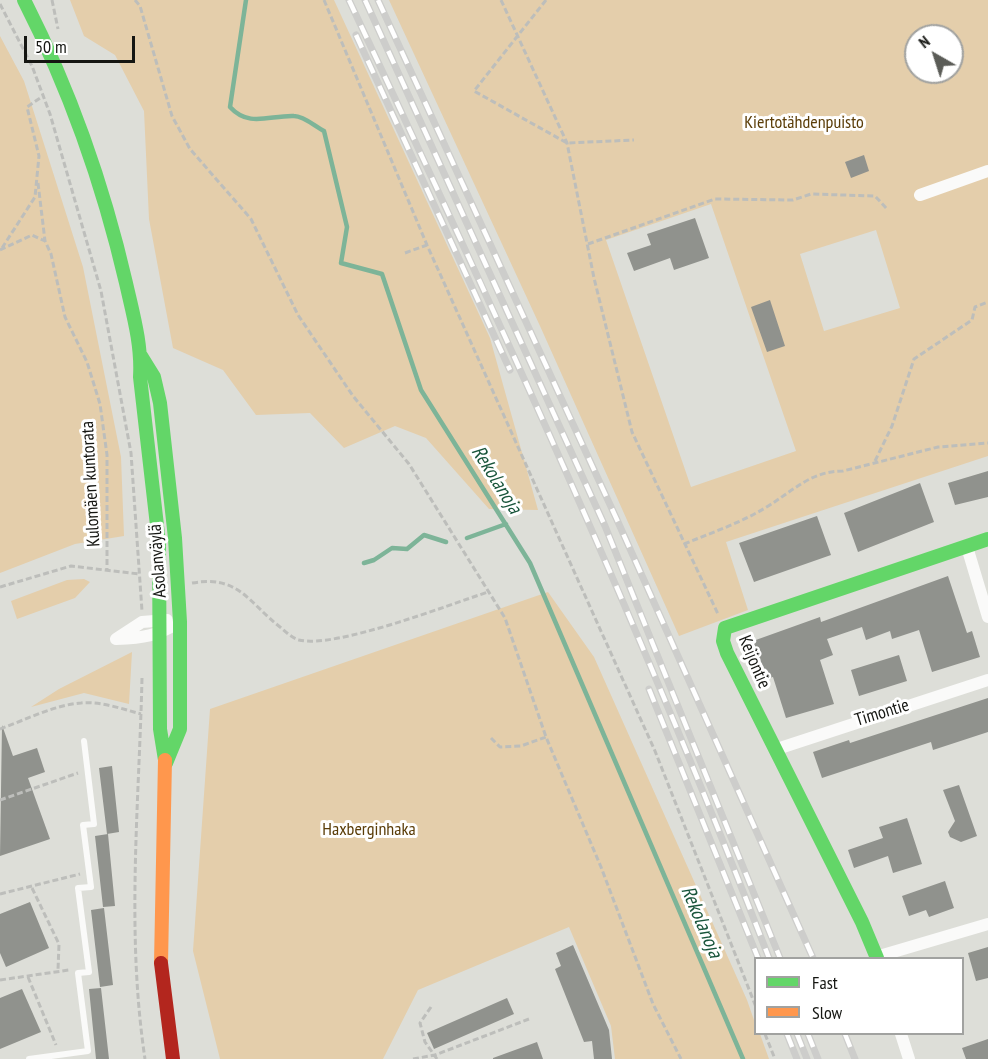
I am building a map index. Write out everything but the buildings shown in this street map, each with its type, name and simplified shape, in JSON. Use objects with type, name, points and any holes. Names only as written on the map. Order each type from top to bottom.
[{"type":"main road","name":"Asolanväylä","points":[[24,0],[47,45],[72,105],[110,214],[141,356],[140,377],[159,543],[160,729],[166,765],[161,966],[173,1057]]},
{"type":"main road","name":"Asolanväylä","points":[[141,356],[154,376],[160,404],[175,538],[180,622],[180,729],[166,765]]},
{"type":"main road","name":"Keijontie","points":[[876,957],[862,922],[727,653],[723,641],[725,628],[804,599],[988,539]]},
{"type":"street","points":[[920,195],[988,171]]},
{"type":"street","points":[[967,547],[988,617]]},
{"type":"street","points":[[160,619],[180,622],[160,634],[142,638],[116,639],[142,622],[160,619]]},
{"type":"street","name":"Timontie","points":[[777,749],[988,680]]},
{"type":"street","points":[[879,957],[920,942],[988,924]]},
{"type":"street","points":[[901,1035],[909,1059]]},
{"type":"lane","points":[[29,1059],[88,1051],[78,973],[89,972],[78,888],[91,887],[82,825],[94,824],[84,741]]},
{"type":"path","points":[[135,0],[140,6],[172,116],[190,149],[251,219],[298,315],[353,396],[409,464],[505,618],[546,737],[602,867],[653,1004],[681,1059]]},
{"type":"path","points":[[324,0],[427,244],[655,751],[754,1002]]},
{"type":"path","points":[[501,0],[567,142],[588,244],[632,432],[725,628]]},
{"type":"path","points":[[546,0],[474,91],[567,142],[633,140]]},
{"type":"path","points":[[0,4],[23,48],[43,96],[80,212],[101,291],[130,453],[142,622]]},
{"type":"path","points":[[1,250],[35,197],[39,156],[27,107],[43,96]]},
{"type":"path","name":"Kulomäen kuntorata","points":[[37,178],[45,241],[51,254],[65,317],[87,362],[100,404],[107,455],[107,569]]},
{"type":"path","points":[[588,244],[715,199],[793,200],[811,194],[875,195],[888,210]]},
{"type":"path","points":[[1,250],[32,235],[45,241]]},
{"type":"path","points":[[405,253],[427,244]]},
{"type":"path","points":[[875,461],[892,426],[914,359],[972,320],[975,307],[988,302]]},
{"type":"path","points":[[684,544],[764,509],[812,476],[827,471],[843,471],[875,461],[938,447],[988,443]]},
{"type":"path","points":[[0,587],[71,566],[140,574]]},
{"type":"path","points":[[193,583],[210,580],[232,586],[296,639],[313,642],[342,638],[488,592]]},
{"type":"path","points":[[142,668],[133,912],[135,970],[145,1059]]},
{"type":"path","points":[[0,729],[67,705],[82,702],[98,703],[141,714]]},
{"type":"path","points":[[491,738],[500,747],[521,746],[546,737]]},
{"type":"path","points":[[0,800],[87,770]]},
{"type":"path","points":[[0,894],[32,888],[88,872]]},
{"type":"path","points":[[32,888],[59,944],[58,970]]},
{"type":"path","points":[[0,980],[28,977],[65,968],[78,973]]},
{"type":"path","points":[[28,977],[60,1054]]},
{"type":"path","points":[[431,1007],[420,1023],[424,1041],[436,1057]]},
{"type":"path","points":[[413,1059],[436,1057],[529,1019]]},
{"type":"path","points":[[765,1035],[775,1059]]},
{"type":"green space","points":[[70,0],[334,0],[490,338],[538,510],[489,509],[426,438],[395,426],[344,448],[310,413],[256,415],[223,370],[173,348],[149,219],[144,111],[115,55],[84,36]]},
{"type":"green space","name":"Kiertotähdenpuisto","points":[[389,0],[988,0],[988,456],[726,542],[748,610],[679,636],[540,326]],"holes":[[[711,204],[796,451],[691,487],[606,240]],[[876,230],[900,308],[824,331],[800,254]]]},
{"type":"green space","points":[[0,36],[24,81],[83,267],[121,457],[124,536],[75,544],[0,573]]},
{"type":"green space","points":[[84,579],[90,582],[75,598],[17,619],[11,601],[67,580]]},
{"type":"green space","name":"Haxberginhaka","points":[[548,592],[594,657],[747,1000],[754,1020],[754,1035],[760,1035],[769,1059],[615,1059],[611,1026],[569,927],[418,990],[383,1059],[220,1059],[193,951],[210,709]]},
{"type":"green space","points":[[132,652],[129,704],[84,693],[31,707],[59,689]]},
{"type":"waterway","name":"Rekolanoja","points":[[246,0],[230,107],[237,113],[252,119],[298,116],[324,131],[347,227],[341,263],[382,274],[421,390],[530,563],[743,1059]]},
{"type":"waterway","points":[[467,538],[506,524]]},
{"type":"waterway","points":[[364,563],[374,560],[392,548],[407,549],[424,535],[446,542]]},
{"type":"railway","points":[[349,0],[568,476],[671,716],[769,957]]},
{"type":"railway","points":[[365,0],[605,526],[780,957]]},
{"type":"railway","points":[[378,0],[618,522],[813,957]]},
{"type":"railway","points":[[356,35],[510,370]]},
{"type":"railway","points":[[649,689],[758,957]]},
{"type":"railway","points":[[787,1035],[797,1059]]},
{"type":"railway","points":[[797,1035],[807,1059]]},
{"type":"railway","points":[[808,1035],[818,1059]]},
{"type":"railway","points":[[845,1035],[855,1059]]},
{"type":"traffic: fast","points":[[24,0],[56,68],[84,138],[117,246],[136,330],[159,543],[160,729],[165,760]]},
{"type":"traffic: fast","points":[[141,356],[154,377],[160,403],[175,538],[180,622],[180,729],[166,763]]},
{"type":"traffic: fast","points":[[877,957],[862,922],[727,653],[723,641],[725,628],[988,539]]},
{"type":"traffic: slow","points":[[161,963],[165,760]]},
{"type":"traffic: jam","points":[[161,963],[173,1059]]}]
